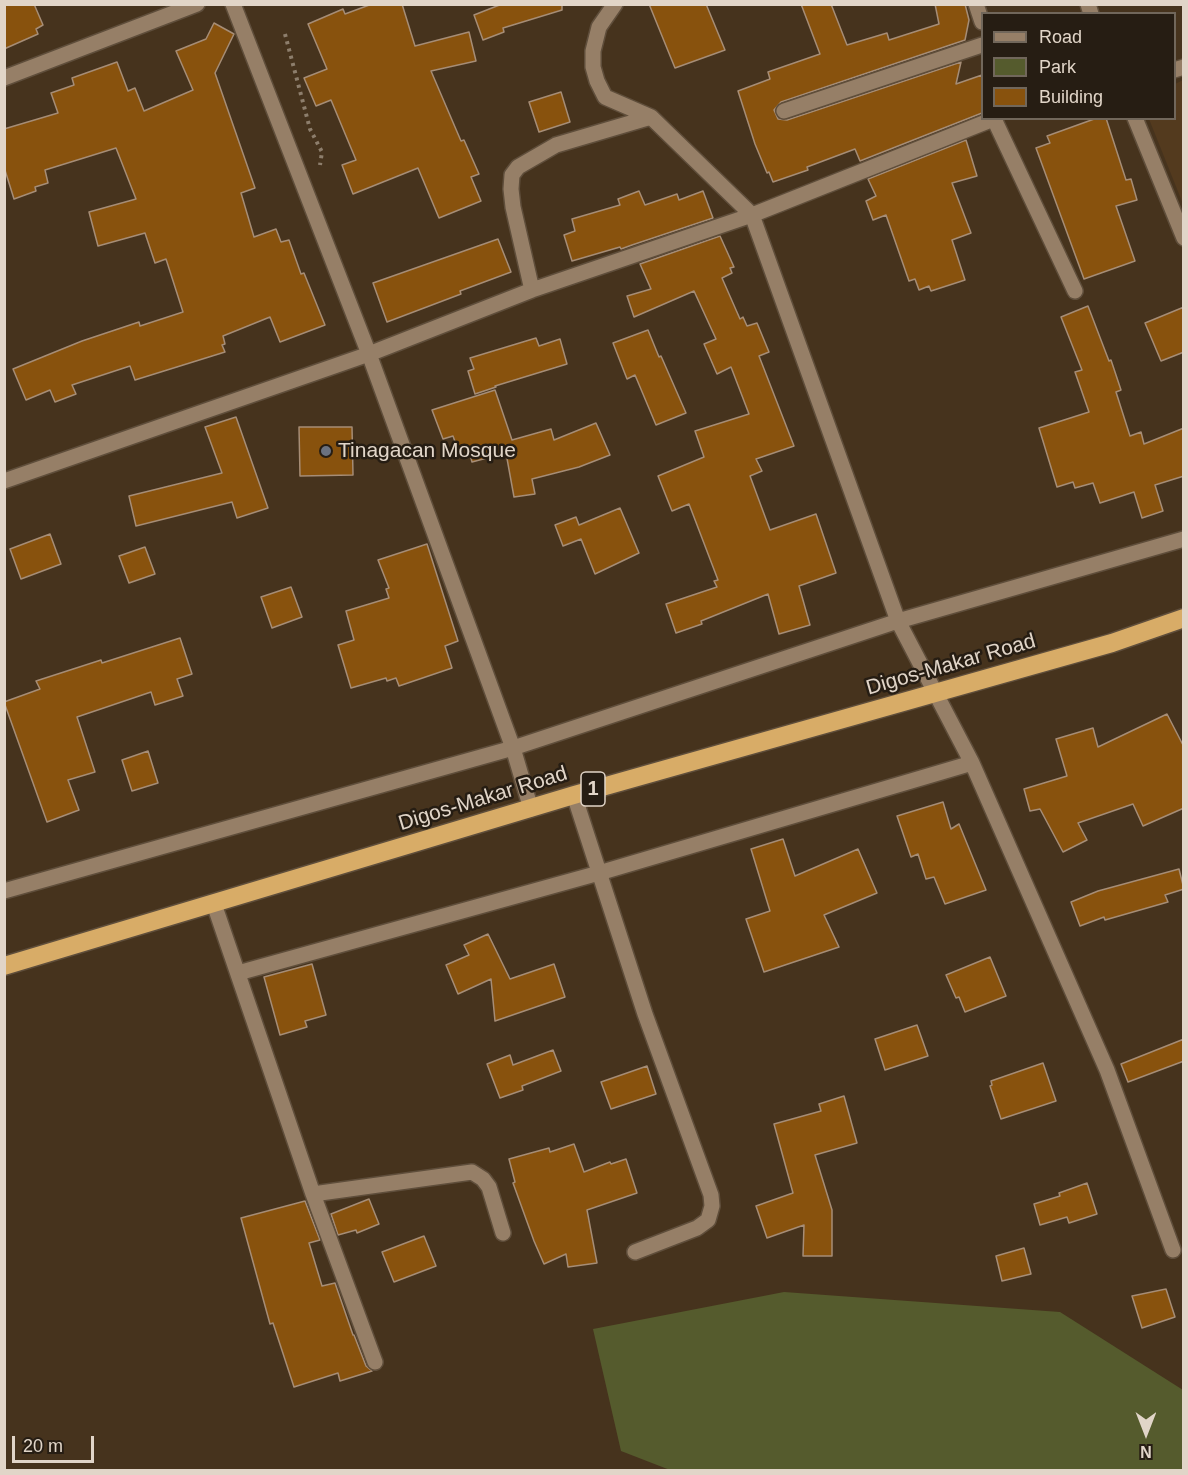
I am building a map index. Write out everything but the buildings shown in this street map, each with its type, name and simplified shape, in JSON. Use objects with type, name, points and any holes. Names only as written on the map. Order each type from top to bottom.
[{"type":"highway","name":"Digos-Makar Road","points":[[4,966],[574,795],[1112,643],[1184,618]]},
{"type":"street","points":[[4,78],[197,4]]},
{"type":"street","points":[[233,4],[369,354],[513,748],[531,809]]},
{"type":"street","points":[[615,4],[599,27],[593,51],[593,68],[597,81],[605,97],[651,117],[752,215],[898,621],[972,763],[1107,1070],[1173,1250]]},
{"type":"street","points":[[976,4],[981,19]]},
{"type":"street","points":[[784,111],[981,45]]},
{"type":"street","points":[[532,290],[513,207],[512,176],[518,167],[556,145],[651,117]]},
{"type":"street","points":[[4,482],[369,354],[532,290],[752,215],[992,120]]},
{"type":"street","points":[[995,120],[1075,291]]},
{"type":"street","points":[[1136,120],[1184,238]]},
{"type":"street","points":[[4,891],[513,748],[898,621],[1184,539]]},
{"type":"street","points":[[238,973],[599,873],[972,763]]},
{"type":"street","points":[[574,795],[645,1014],[711,1195],[712,1206],[708,1220],[697,1228],[635,1252]]},
{"type":"street","points":[[214,904],[313,1194],[375,1362]]},
{"type":"street","points":[[313,1194],[472,1172],[477,1174],[489,1187],[503,1233]]},
{"type":"path","points":[[285,34],[310,129],[322,152],[320,166],[299,175]]},
{"type":"shaded area","points":[[1183,80],[1183,204],[1149,120],[1176,120],[1176,84]]},
{"type":"green space","points":[[784,1292],[1060,1312],[1183,1390],[1183,1470],[670,1470],[621,1451],[593,1329]]},
{"type":"place","name":"Tinagacan Mosque","points":[[326,451]]}]
